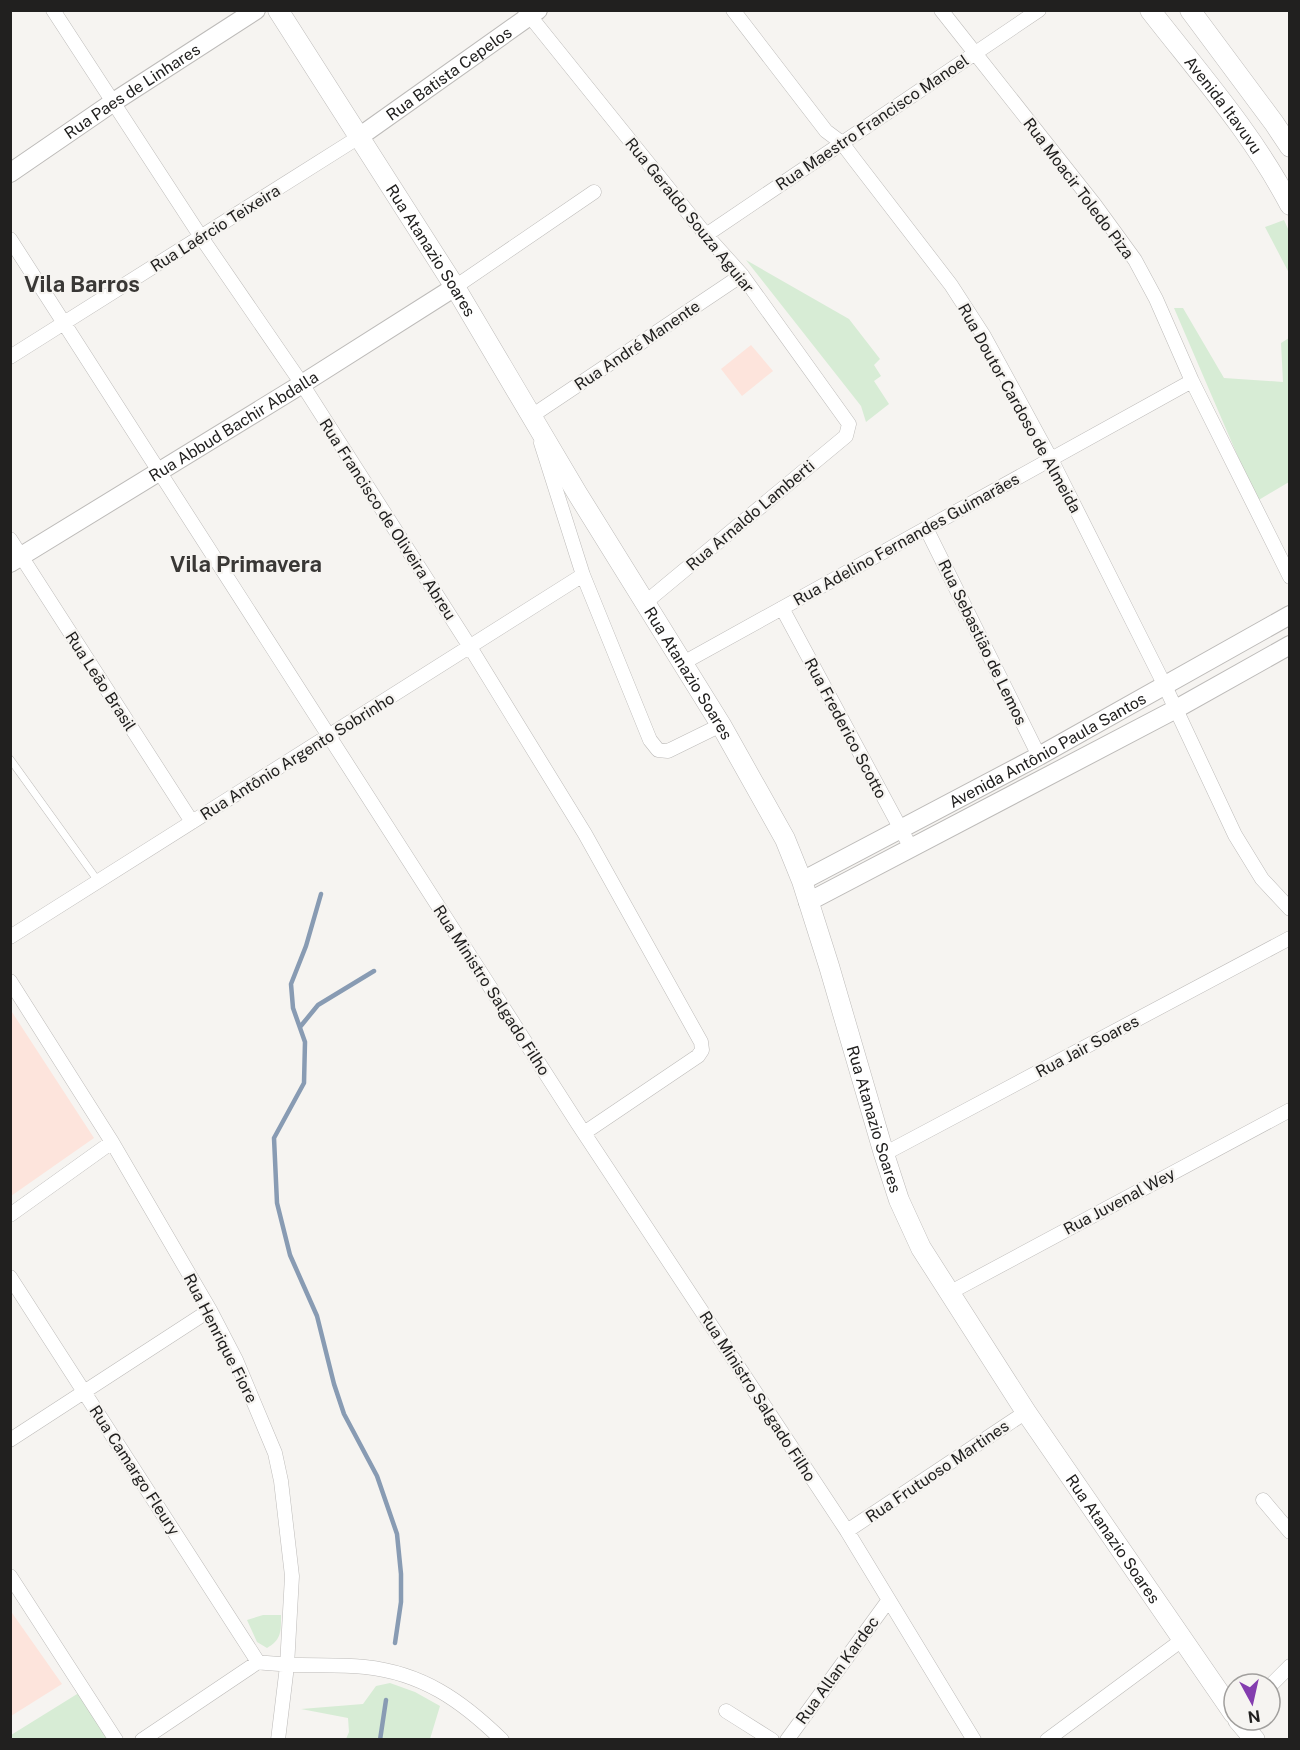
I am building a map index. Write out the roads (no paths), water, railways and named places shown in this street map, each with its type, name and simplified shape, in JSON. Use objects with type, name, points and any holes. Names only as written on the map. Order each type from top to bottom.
[{"type":"main road","name":"Rua Atanazio Soares","points":[[278,10],[455,287],[577,493],[721,724],[785,839],[802,881],[899,1200],[921,1248],[1026,1412],[1222,1697]]},
{"type":"main road","name":"Avenida Itavuvu","points":[[1150,10],[1244,131],[1290,205]]},
{"type":"main road","name":"Avenida Itavuvu","points":[[1190,10],[1290,147]]},
{"type":"street","name":"Rua Francisco de Oliveira Abreu","points":[[53,10],[201,237],[302,384],[470,646],[585,834],[701,1042],[702,1050],[698,1056],[584,1133]]},
{"type":"street","name":"Rua Paes de Linhares","points":[[10,173],[112,103],[256,10]]},
{"type":"street","name":"Rua Doutor Cardoso de Almeida","points":[[733,10],[826,131],[842,143],[951,285],[984,336],[1051,459],[1165,686],[1234,835],[1262,879],[1290,909]]},
{"type":"street","name":"Rua Moacir Toledo Piza","points":[[941,10],[1095,204],[1135,260],[1156,299],[1192,381],[1290,577]]},
{"type":"street","name":"Rua Maestro Francisco Manoel","points":[[706,235],[1039,10]]},
{"type":"street","name":"Rua Batista Cepelos","points":[[359,137],[531,13]]},
{"type":"street","name":"Rua Geraldo Souza Aguiar","points":[[531,13],[706,235],[742,275],[849,424]]},
{"type":"street","name":"Rua Laércio Teixeira","points":[[10,357],[359,137]]},
{"type":"street","points":[[455,287],[594,192]]},
{"type":"street","name":"Rua Ministro Salgado Filho","points":[[10,239],[584,1133],[847,1531],[974,1740]]},
{"type":"street","name":"Rua André Manente","points":[[532,415],[742,275]]},
{"type":"street","name":"Rua Abbud Bachir Abdalla","points":[[16,559],[302,384],[455,287]]},
{"type":"street","name":"Rua Adelino Fernandes Guimarães","points":[[683,663],[1192,381]]},
{"type":"street","points":[[532,415],[583,575],[650,740],[658,750],[668,751],[721,724]]},
{"type":"street","name":"Rua Arnaldo Lamberti","points":[[646,602],[846,436],[849,424]]},
{"type":"street","points":[[560,504],[577,493]]},
{"type":"street","name":"Rua Sebastião de Lemos","points":[[926,528],[1039,756]]},
{"type":"street","name":"Rua Leão Brasil","points":[[10,539],[16,559],[192,822]]},
{"type":"street","name":"Rua Antônio Argento Sobrinho","points":[[10,937],[583,575]]},
{"type":"street","name":"Rua Frederico Scotto","points":[[782,608],[910,848]]},
{"type":"street","name":"Avenida Antônio Paula Santos","points":[[802,881],[1039,756],[1290,615]]},
{"type":"street","name":"Avenida Antônio Paula Santos","points":[[808,902],[1176,709],[1290,645]]},
{"type":"street","name":"Rua Jair Soares","points":[[884,1154],[1290,938]]},
{"type":"street","name":"Rua Henrique Fiore","points":[[10,981],[112,1142],[210,1310],[236,1360],[275,1453],[281,1481],[292,1576],[278,1740]]},
{"type":"street","name":"Rua Juvenal Wey","points":[[949,1293],[1290,1110]]},
{"type":"street","points":[[10,1215],[112,1142]]},
{"type":"street","name":"Rua Camargo Fleury","points":[[10,1277],[258,1662]]},
{"type":"street","points":[[10,1440],[210,1310]]},
{"type":"street","name":"Rua Frutuoso Martines","points":[[847,1531],[1026,1412]]},
{"type":"street","points":[[1263,1500],[1290,1532]]},
{"type":"street","points":[[10,1575],[116,1740]]},
{"type":"street","name":"Rua Allan Kardec","points":[[787,1740],[888,1601]]},
{"type":"street","points":[[1047,1740],[1182,1640]]},
{"type":"street","points":[[142,1740],[258,1662],[286,1666],[362,1667],[408,1676],[437,1688],[489,1727],[502,1740]]},
{"type":"street","points":[[726,1711],[772,1740]]},
{"type":"lane","points":[[10,759],[98,881]]},
{"type":"waterway","points":[[321,894],[306,946],[291,984],[293,1008],[305,1042],[304,1083],[274,1138],[277,1203],[290,1255],[317,1316],[344,1414],[377,1476],[397,1534],[401,1602],[395,1643]]},
{"type":"waterway","points":[[300,1027],[318,1005],[374,971]]},
{"type":"waterway","points":[[380,1740],[386,1700]]},
{"type":"district","name":"Vila Barros","points":[[82,284]]},
{"type":"district","name":"Vila Primavera","points":[[246,564]]}]
